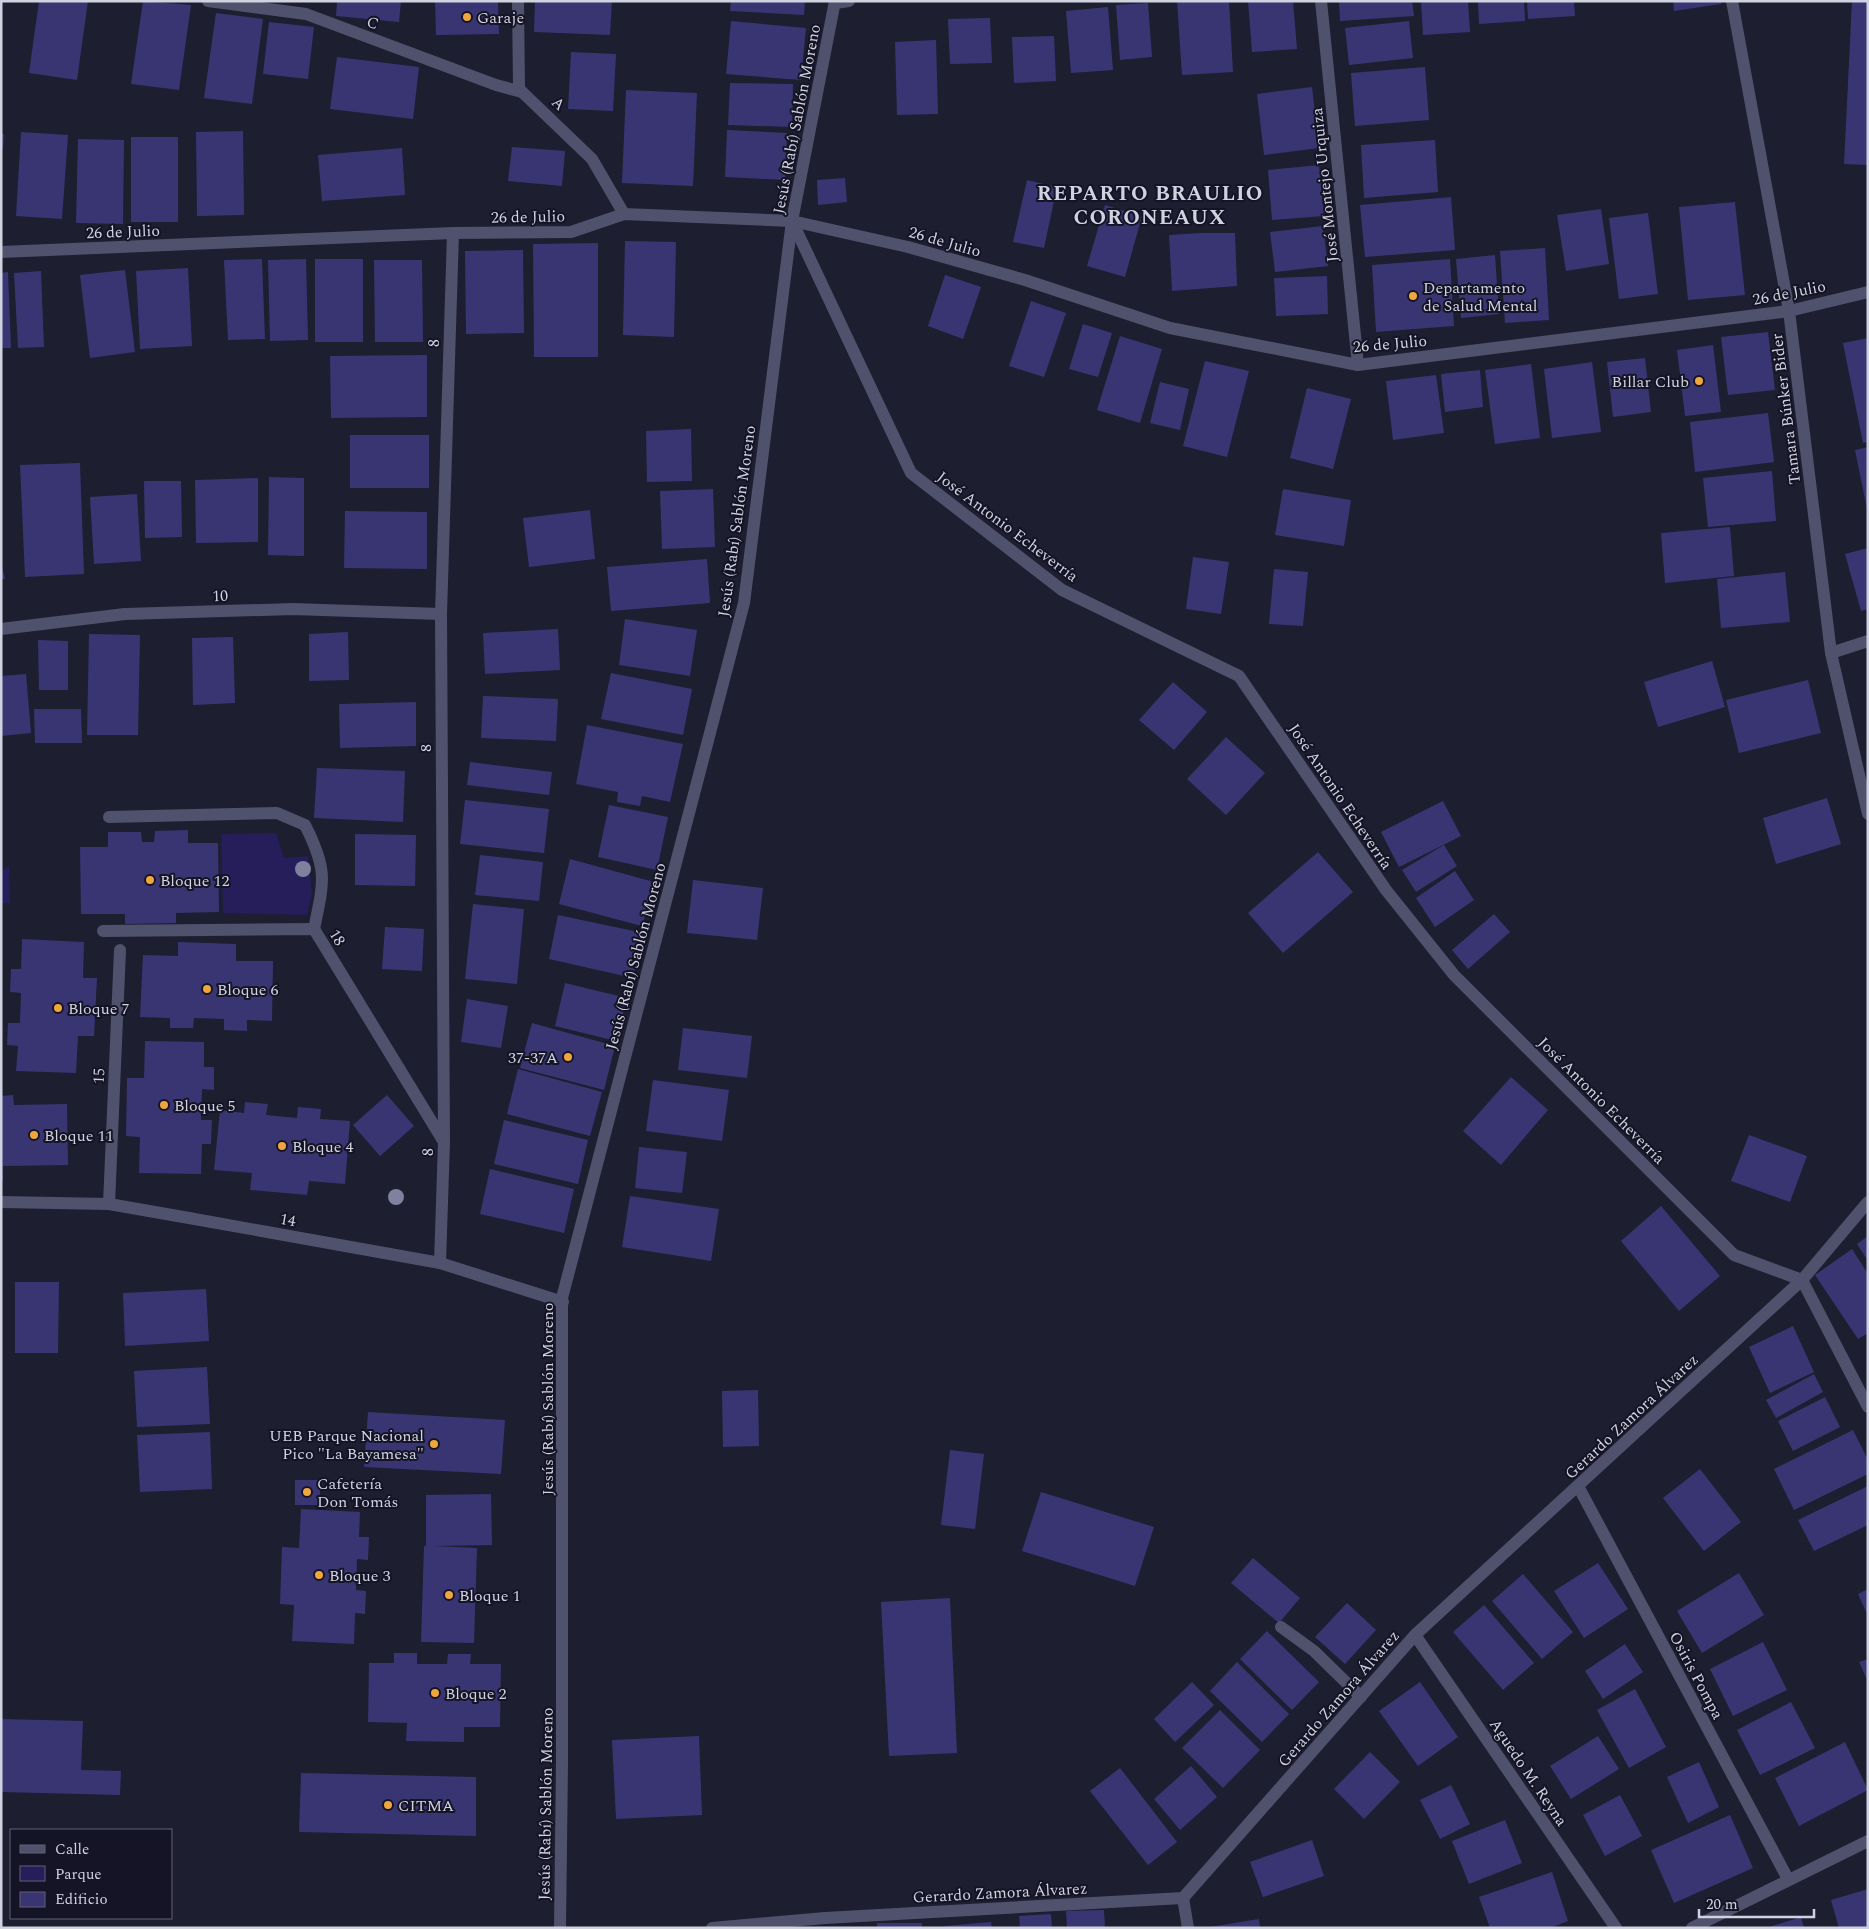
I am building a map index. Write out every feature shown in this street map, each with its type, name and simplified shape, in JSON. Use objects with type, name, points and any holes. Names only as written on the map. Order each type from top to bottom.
[{"type":"street","name":"C","points":[[208,1],[306,14],[496,85],[522,92]]},
{"type":"street","points":[[518,1],[520,89],[522,92]]},
{"type":"street","points":[[835,2],[849,1]]},
{"type":"street","name":"José Montejo Urquiza","points":[[1321,1],[1358,366]]},
{"type":"street","name":"Tamara Búnker Bider","points":[[1732,1],[1790,311],[1831,653],[1868,814]]},
{"type":"street","name":"Jesús (Rabí) Sablón Moreno","points":[[560,1928],[562,1302],[744,603],[792,221],[835,2]]},
{"type":"street","name":"A","points":[[522,92],[592,159],[624,214]]},
{"type":"street","name":"26 de Julio","points":[[1,252],[454,233],[571,232],[624,214],[792,221],[908,247],[1025,280],[1170,328],[1358,366],[1790,311],[1868,292]]},
{"type":"street","name":"José Antonio Echeverría","points":[[792,221],[911,473],[1062,590],[1239,676],[1386,890],[1454,975],[1734,1255],[1802,1280]]},
{"type":"street","name":"8","points":[[440,1263],[444,1142],[441,614],[454,233]]},
{"type":"street","name":"10","points":[[1,629],[125,614],[293,610],[441,614]]},
{"type":"street","points":[[1831,653],[1868,641]]},
{"type":"street","points":[[109,817],[277,814],[305,825],[318,851],[324,883],[314,929]]},
{"type":"street","name":"18","points":[[103,931],[314,929],[444,1142]]},
{"type":"street","name":"15","points":[[109,1204],[120,950]]},
{"type":"street","name":"14","points":[[1,1202],[109,1204],[440,1263],[562,1302]]},
{"type":"street","name":"Gerardo Zamora Álvarez","points":[[712,1928],[825,1923],[1183,1898],[1415,1635],[1802,1280],[1868,1202]]},
{"type":"street","points":[[1802,1280],[1868,1407]]},
{"type":"street","name":"Osiris Pompa","points":[[1578,1486],[1788,1879]]},
{"type":"street","points":[[1281,1627],[1314,1652],[1361,1697]]},
{"type":"street","name":"Aguedo M. Reyna","points":[[1415,1635],[1616,1928]]},
{"type":"street","points":[[1692,1928],[1868,1841]]},
{"type":"street","points":[[1183,1898],[1188,1928]]},
{"type":"green space","points":[[276,833],[284,858],[308,856],[312,894],[307,915],[223,913],[221,834]]},
{"type":"green space","points":[[9,866],[10,903],[1,903],[1,871]]},
{"type":"building","points":[[39,1],[88,1],[77,80],[29,73]]},
{"type":"building","points":[[143,1],[191,5],[179,90],[131,84]]},
{"type":"building","points":[[337,1],[401,1],[399,22],[336,16]]},
{"type":"building","name":"Garaje","points":[[435,1],[498,1],[499,34],[436,35]]},
{"type":"building","points":[[535,1],[612,1],[610,35],[534,32]]},
{"type":"building","points":[[731,1],[805,1],[804,15],[730,11]]},
{"type":"building","points":[[1177,1],[1229,1],[1233,72],[1182,75]]},
{"type":"building","points":[[1248,1],[1293,1],[1297,49],[1252,52]]},
{"type":"building","points":[[1339,1],[1412,1],[1414,16],[1340,21]]},
{"type":"building","points":[[1421,1],[1468,1],[1470,32],[1423,35]]},
{"type":"building","points":[[1478,1],[1524,1],[1525,21],[1479,24]]},
{"type":"building","points":[[1527,1],[1574,1],[1575,16],[1528,19]]},
{"type":"building","points":[[1673,1],[1721,1],[1721,4],[1674,11]]},
{"type":"building","points":[[1852,1],[1868,1],[1868,165],[1844,164]]},
{"type":"building","points":[[1148,3],[1152,57],[1120,60],[1116,5]]},
{"type":"building","points":[[1108,7],[1113,70],[1071,73],[1066,11]]},
{"type":"building","points":[[216,13],[263,19],[252,104],[204,98]]},
{"type":"building","points":[[990,18],[992,63],[950,64],[948,19]]},
{"type":"building","points":[[731,21],[806,28],[801,80],[726,74]]},
{"type":"building","points":[[1409,21],[1413,58],[1349,65],[1345,28]]},
{"type":"building","points":[[269,22],[314,27],[308,79],[263,74]]},
{"type":"building","points":[[1054,36],[1056,81],[1014,83],[1012,37]]},
{"type":"building","points":[[936,40],[938,114],[897,115],[895,42]]},
{"type":"building","points":[[571,52],[616,54],[613,111],[568,109]]},
{"type":"building","points":[[337,57],[419,67],[413,119],[330,109]]},
{"type":"building","points":[[1425,67],[1429,120],[1355,126],[1351,73]]},
{"type":"building","points":[[730,83],[793,84],[792,127],[728,125]]},
{"type":"building","points":[[1312,87],[1319,148],[1264,155],[1257,94]]},
{"type":"building","points":[[626,90],[697,93],[693,186],[622,183]]},
{"type":"building","points":[[727,130],[787,133],[785,180],[725,177]]},
{"type":"building","points":[[243,131],[244,215],[197,216],[196,132]]},
{"type":"building","points":[[21,132],[68,135],[62,219],[16,216]]},
{"type":"building","points":[[1,134],[4,134],[3,148],[1,148]]},
{"type":"building","points":[[131,137],[178,137],[178,222],[131,222]]},
{"type":"building","points":[[78,139],[124,140],[123,224],[76,223]]},
{"type":"building","points":[[1435,140],[1438,192],[1364,198],[1361,145]]},
{"type":"building","points":[[512,147],[565,151],[562,186],[508,181]]},
{"type":"building","points":[[402,148],[405,195],[322,201],[318,155]]},
{"type":"building","points":[[1319,165],[1324,216],[1272,220],[1268,170]]},
{"type":"building","points":[[845,178],[847,202],[818,205],[817,180]]},
{"type":"building","points":[[1027,180],[1057,187],[1044,248],[1013,242]]},
{"type":"building","points":[[1451,197],[1455,250],[1365,257],[1360,205]]},
{"type":"building","points":[[1735,202],[1745,295],[1688,300],[1679,207]]},
{"type":"building","points":[[1105,205],[1142,216],[1125,277],[1087,266]]},
{"type":"building","points":[[1601,209],[1609,264],[1566,271],[1557,215]]},
{"type":"building","points":[[1648,213],[1658,294],[1619,299],[1609,218]]},
{"type":"building","points":[[1323,226],[1328,266],[1275,272],[1270,232]]},
{"type":"building","points":[[1235,233],[1237,286],[1172,291],[1169,235]]},
{"type":"building","points":[[625,241],[676,242],[674,337],[623,335]]},
{"type":"building","points":[[598,243],[598,357],[534,357],[533,244]]},
{"type":"building","points":[[1545,248],[1549,320],[1505,323],[1500,251]]},
{"type":"building","points":[[523,250],[524,333],[466,334],[465,251]]},
{"type":"building","points":[[1495,255],[1499,314],[1461,318],[1456,259]]},
{"type":"building","points":[[262,259],[265,339],[228,340],[224,260]]},
{"type":"building","points":[[306,259],[308,340],[270,341],[268,260]]},
{"type":"building","points":[[315,259],[363,259],[363,342],[315,342]]},
{"type":"building","name":"Departamento de Salud Mental","points":[[1450,259],[1454,326],[1376,332],[1372,265]]},
{"type":"building","points":[[374,260],[422,260],[423,342],[375,342]]},
{"type":"building","points":[[188,268],[192,346],[140,349],[136,271]]},
{"type":"building","points":[[125,270],[135,352],[90,358],[80,275]]},
{"type":"building","points":[[41,271],[44,347],[18,348],[14,273]]},
{"type":"building","points":[[8,272],[11,348],[1,348],[1,273]]},
{"type":"building","points":[[945,275],[981,287],[963,339],[928,326]]},
{"type":"building","points":[[1327,276],[1328,314],[1276,316],[1274,278]]},
{"type":"building","points":[[1031,301],[1066,313],[1044,377],[1009,366]]},
{"type":"building","points":[[1083,324],[1112,333],[1098,377],[1069,369]]},
{"type":"building","points":[[1768,332],[1775,390],[1728,395],[1721,337]]},
{"type":"building","points":[[1120,336],[1162,349],[1140,423],[1097,410]]},
{"type":"building","points":[[1868,338],[1868,442],[1863,443],[1843,343]]},
{"type":"building","name":"Billar Club","points":[[1713,345],[1721,412],[1685,416],[1677,350]]},
{"type":"building","points":[[427,355],[427,417],[331,418],[330,356]]},
{"type":"building","points":[[1645,358],[1651,412],[1613,417],[1607,362]]},
{"type":"building","points":[[1205,361],[1249,371],[1227,457],[1183,446]]},
{"type":"building","points":[[1592,362],[1601,432],[1552,438],[1544,369]]},
{"type":"building","points":[[1531,364],[1540,438],[1495,444],[1485,370]]},
{"type":"building","points":[[1480,370],[1483,407],[1445,412],[1441,374]]},
{"type":"building","points":[[1436,375],[1444,433],[1393,440],[1386,381]]},
{"type":"building","points":[[1160,382],[1189,389],[1180,430],[1150,423]]},
{"type":"building","points":[[1307,388],[1351,399],[1333,469],[1290,458]]},
{"type":"building","points":[[1768,413],[1774,462],[1695,472],[1690,422]]},
{"type":"building","points":[[691,429],[692,481],[647,482],[646,431]]},
{"type":"building","points":[[350,435],[429,435],[429,488],[350,488]]},
{"type":"building","points":[[1868,447],[1868,509],[1867,509],[1855,450]]},
{"type":"building","points":[[80,463],[84,574],[25,577],[20,465]]},
{"type":"building","points":[[1772,471],[1776,521],[1708,527],[1703,478]]},
{"type":"building","points":[[269,477],[304,478],[304,556],[268,555]]},
{"type":"building","points":[[258,478],[258,542],[196,543],[195,480]]},
{"type":"building","points":[[144,481],[181,481],[182,537],[145,538]]},
{"type":"building","points":[[713,489],[715,547],[662,549],[660,491]]},
{"type":"building","points":[[1283,489],[1351,500],[1344,546],[1275,535]]},
{"type":"building","points":[[137,494],[141,561],[94,564],[90,497]]},
{"type":"building","points":[[590,510],[595,559],[529,567],[523,518]]},
{"type":"building","points":[[345,511],[427,512],[427,569],[344,568]]},
{"type":"building","points":[[1730,527],[1734,576],[1665,583],[1661,533]]},
{"type":"building","points":[[1868,548],[1868,609],[1861,611],[1845,554]]},
{"type":"building","points":[[1193,557],[1229,562],[1221,614],[1186,609]]},
{"type":"building","points":[[707,559],[710,603],[611,611],[607,567]]},
{"type":"building","points":[[1,562],[5,579],[1,579]]},
{"type":"building","points":[[1274,569],[1308,572],[1303,626],[1269,624]]},
{"type":"building","points":[[1785,572],[1790,622],[1721,628],[1717,579]]},
{"type":"building","points":[[625,619],[697,630],[690,676],[619,665]]},
{"type":"building","points":[[558,629],[560,670],[485,674],[483,633]]},
{"type":"building","points":[[348,632],[349,680],[309,681],[309,634]]},
{"type":"building","points":[[89,634],[140,635],[138,735],[87,735]]},
{"type":"building","points":[[233,637],[235,703],[193,705],[192,638]]},
{"type":"building","points":[[38,640],[68,641],[68,690],[39,690]]},
{"type":"building","points":[[1712,661],[1725,707],[1658,727],[1644,682]]},
{"type":"building","points":[[611,673],[692,689],[683,735],[601,719]]},
{"type":"building","points":[[26,674],[31,733],[1,736],[1,676]]},
{"type":"building","points":[[1808,680],[1821,733],[1739,753],[1726,700]]},
{"type":"building","points":[[1173,682],[1207,712],[1174,750],[1139,720]]},
{"type":"building","points":[[483,696],[558,699],[556,741],[481,738]]},
{"type":"building","points":[[416,702],[416,746],[340,748],[339,704]]},
{"type":"building","points":[[34,709],[81,709],[82,743],[35,743]]},
{"type":"building","points":[[587,725],[683,744],[670,802],[642,796],[640,806],[617,802],[618,792],[576,784]]},
{"type":"building","points":[[1226,737],[1265,773],[1226,815],[1187,779]]},
{"type":"building","points":[[470,762],[552,772],[549,795],[467,785]]},
{"type":"building","points":[[317,768],[405,771],[403,822],[314,818]]},
{"type":"building","points":[[1827,798],[1841,844],[1776,864],[1763,818]]},
{"type":"building","points":[[465,800],[549,809],[544,853],[460,844]]},
{"type":"building","points":[[1443,801],[1461,836],[1399,867],[1381,832]]},
{"type":"building","points":[[609,805],[668,817],[657,870],[598,857]]},
{"type":"building","name":"Bloque 12","points":[[188,830],[188,843],[218,843],[219,912],[176,913],[176,923],[125,924],[125,914],[81,914],[80,847],[108,847],[108,832],[141,832],[142,842],[154,842],[155,831]]},
{"type":"building","points":[[355,834],[416,835],[415,886],[355,885]]},
{"type":"building","points":[[1444,845],[1457,866],[1416,892],[1402,870]]},
{"type":"building","points":[[1318,852],[1353,892],[1283,953],[1248,913]]},
{"type":"building","points":[[480,855],[543,862],[539,901],[475,895]]},
{"type":"building","points":[[570,859],[654,882],[642,926],[559,904]]},
{"type":"building","points":[[1455,871],[1474,900],[1435,927],[1416,898]]},
{"type":"building","points":[[693,880],[763,888],[757,940],[687,933]]},
{"type":"building","points":[[473,904],[524,909],[517,984],[465,979]]},
{"type":"building","points":[[1494,914],[1510,932],[1468,969],[1452,950]]},
{"type":"building","points":[[558,915],[643,933],[633,978],[549,959]]},
{"type":"building","points":[[385,927],[424,929],[422,971],[382,969]]},
{"type":"building","name":"Bloque 7","points":[[22,939],[84,942],[83,978],[97,978],[94,1036],[78,1036],[76,1073],[16,1071],[18,1046],[7,1045],[8,1023],[20,1023],[21,993],[10,992],[11,969],[21,969]]},
{"type":"building","name":"Bloque 6","points":[[178,942],[236,944],[236,961],[273,961],[272,1021],[247,1020],[247,1031],[224,1030],[224,1019],[194,1018],[193,1028],[170,1028],[170,1018],[140,1017],[143,955],[178,956]]},
{"type":"building","points":[[565,983],[627,998],[616,1041],[555,1026]]},
{"type":"building","points":[[467,999],[508,1006],[501,1048],[461,1042]]},
{"type":"building","name":"37-37A","points":[[532,1023],[615,1046],[604,1090],[520,1068]]},
{"type":"building","points":[[683,1028],[752,1036],[747,1078],[678,1070]]},
{"type":"building","name":"Bloque 5","points":[[145,1041],[204,1042],[204,1067],[214,1067],[214,1090],[202,1089],[201,1120],[212,1120],[211,1144],[202,1144],[201,1174],[139,1173],[140,1137],[126,1136],[127,1078],[144,1078]]},
{"type":"building","points":[[518,1069],[602,1092],[590,1136],[507,1114]]},
{"type":"building","points":[[1511,1077],[1548,1110],[1501,1165],[1463,1131]]},
{"type":"building","points":[[653,1080],[729,1090],[722,1141],[646,1131]]},
{"type":"building","name":"Bloque 11","points":[[13,1095],[14,1105],[67,1104],[68,1165],[3,1166],[3,1181],[1,1181],[1,1096]]},
{"type":"building","points":[[387,1095],[414,1126],[380,1156],[353,1125]]},
{"type":"building","name":"Bloque 4","points":[[245,1102],[268,1104],[266,1115],[297,1118],[298,1107],[321,1109],[320,1119],[350,1121],[345,1184],[309,1181],[307,1195],[250,1190],[252,1173],[214,1170],[220,1110],[244,1113]]},
{"type":"building","points":[[504,1120],[588,1140],[578,1184],[494,1164]]},
{"type":"building","points":[[1749,1135],[1807,1156],[1790,1202],[1731,1181]]},
{"type":"building","points":[[639,1147],[687,1152],[682,1193],[635,1188]]},
{"type":"building","points":[[490,1169],[574,1189],[564,1233],[480,1214]]},
{"type":"building","points":[[630,1196],[719,1209],[711,1261],[622,1247]]},
{"type":"building","points":[[1661,1206],[1720,1276],[1679,1311],[1621,1241]]},
{"type":"building","points":[[1868,1236],[1868,1261],[1857,1244]]},
{"type":"building","points":[[1852,1249],[1868,1274],[1868,1333],[1858,1339],[1815,1275]]},
{"type":"building","points":[[15,1282],[59,1282],[58,1353],[15,1353]]},
{"type":"building","points":[[206,1289],[209,1341],[125,1346],[123,1293]]},
{"type":"building","points":[[1793,1326],[1814,1372],[1770,1393],[1749,1347]]},
{"type":"building","points":[[207,1367],[210,1424],[137,1427],[134,1371]]},
{"type":"building","points":[[1814,1374],[1823,1392],[1776,1418],[1766,1400]]},
{"type":"building","points":[[758,1390],[759,1446],[723,1447],[722,1391]]},
{"type":"building","points":[[1825,1397],[1840,1427],[1793,1451],[1778,1421]]},
{"type":"building","name":"UEB Parque Nacional Pico \"La Bayamesa\"","points":[[368,1412],[505,1420],[501,1474],[364,1467]]},
{"type":"building","points":[[1853,1430],[1868,1460],[1868,1474],[1794,1510],[1774,1469]]},
{"type":"building","points":[[210,1432],[212,1489],[140,1492],[137,1435]]},
{"type":"building","points":[[950,1450],[984,1454],[975,1529],[941,1525]]},
{"type":"building","points":[[1700,1469],[1741,1522],[1704,1551],[1663,1498]]},
{"type":"building","name":"Cafetería Don Tomás","points":[[295,1480],[320,1480],[320,1505],[295,1505]]},
{"type":"building","points":[[1868,1486],[1868,1525],[1814,1551],[1798,1520]]},
{"type":"building","points":[[1041,1492],[1154,1527],[1135,1586],[1022,1551]]},
{"type":"building","name":"Bloque 1","points":[[491,1494],[492,1545],[434,1546],[477,1548],[474,1643],[421,1642],[424,1546],[426,1546],[426,1495]]},
{"type":"building","name":"Bloque 3","points":[[301,1509],[360,1512],[359,1537],[369,1537],[368,1560],[357,1559],[356,1590],[366,1591],[365,1614],[355,1613],[354,1644],[292,1641],[294,1605],[280,1604],[282,1547],[299,1548]]},
{"type":"building","points":[[1253,1558],[1300,1598],[1279,1623],[1231,1583]]},
{"type":"building","points":[[1598,1563],[1628,1609],[1584,1638],[1554,1591]]},
{"type":"building","points":[[1739,1573],[1764,1615],[1702,1653],[1677,1611]]},
{"type":"building","points":[[1523,1574],[1573,1632],[1542,1659],[1492,1601]]},
{"type":"building","points":[[1868,1589],[1868,1616],[1858,1594]]},
{"type":"building","points":[[950,1598],[957,1753],[889,1756],[881,1602]]},
{"type":"building","points":[[1347,1603],[1376,1630],[1345,1664],[1315,1637]]},
{"type":"building","points":[[1484,1605],[1534,1663],[1503,1690],[1453,1632]]},
{"type":"building","points":[[1267,1631],[1319,1682],[1292,1710],[1240,1659]]},
{"type":"building","points":[[1763,1642],[1787,1690],[1733,1716],[1710,1669]]},
{"type":"building","points":[[1625,1644],[1643,1672],[1603,1699],[1585,1671]]},
{"type":"building","name":"Bloque 2","points":[[394,1653],[417,1653],[417,1664],[447,1664],[448,1654],[471,1654],[470,1664],[501,1664],[500,1727],[464,1727],[464,1742],[406,1741],[407,1723],[368,1722],[369,1663],[394,1663]]},
{"type":"building","points":[[1868,1659],[1868,1682],[1859,1662]]},
{"type":"building","points":[[1237,1662],[1289,1714],[1262,1742],[1210,1691]]},
{"type":"building","points":[[1192,1682],[1214,1705],[1175,1742],[1154,1719]]},
{"type":"building","points":[[1420,1682],[1458,1737],[1418,1766],[1379,1711]]},
{"type":"building","points":[[1635,1689],[1666,1747],[1629,1768],[1597,1710]]},
{"type":"building","points":[[1791,1702],[1815,1748],[1760,1775],[1737,1730]]},
{"type":"building","points":[[1220,1710],[1260,1750],[1223,1788],[1182,1748]]},
{"type":"building","points":[[1,1719],[83,1721],[81,1770],[121,1771],[120,1795],[1,1792]]},
{"type":"building","points":[[699,1736],[702,1815],[616,1819],[612,1740]]},
{"type":"building","points":[[1598,1736],[1619,1769],[1571,1799],[1550,1766]]},
{"type":"building","points":[[1845,1742],[1868,1790],[1799,1826],[1775,1778]]},
{"type":"building","points":[[1370,1752],[1400,1782],[1364,1819],[1334,1789]]},
{"type":"building","points":[[1699,1762],[1719,1807],[1688,1823],[1667,1777]]},
{"type":"building","points":[[1191,1766],[1217,1797],[1180,1830],[1154,1799]]},
{"type":"building","points":[[1120,1768],[1177,1842],[1148,1865],[1090,1791]]},
{"type":"building","name":"CITMA","points":[[301,1773],[476,1777],[476,1836],[299,1832]]},
{"type":"building","points":[[1451,1785],[1470,1824],[1440,1839],[1420,1800]]},
{"type":"building","points":[[1620,1795],[1642,1836],[1605,1856],[1583,1815]]},
{"type":"building","points":[[1730,1815],[1753,1868],[1674,1903],[1651,1850]]},
{"type":"building","points":[[1505,1820],[1522,1863],[1469,1884],[1452,1841]]},
{"type":"building","points":[[1312,1840],[1324,1876],[1263,1897],[1250,1862]]},
{"type":"building","points":[[1552,1872],[1568,1921],[1550,1928],[1490,1928],[1479,1897]]},
{"type":"building","points":[[1868,1889],[1868,1928],[1839,1928],[1831,1900]]},
{"type":"building","points":[[1104,1910],[1105,1928],[1067,1928],[1066,1911]]},
{"type":"building","points":[[1051,1914],[1052,1928],[1020,1928],[1019,1916]]},
{"type":"building","points":[[1801,1917],[1804,1928],[1769,1928],[1769,1927]]},
{"type":"building","points":[[1259,1919],[1260,1928],[1210,1928],[1210,1927]]},
{"type":"building","points":[[991,1922],[992,1928],[945,1928],[945,1926]]},
{"type":"building","points":[[877,1923],[922,1923],[922,1928],[877,1928]]},
{"type":"place","name":"Garaje","points":[[467,17]]},
{"type":"place","name":"Departamento de Salud Mental","points":[[1413,296]]},
{"type":"place","name":"Billar Club","points":[[1699,381]]},
{"type":"place","name":"Bloque 12","points":[[150,880]]},
{"type":"place","name":"Bloque 6","points":[[207,989]]},
{"type":"place","name":"Bloque 7","points":[[58,1008]]},
{"type":"place","name":"37-37A","points":[[568,1057]]},
{"type":"place","name":"Bloque 5","points":[[164,1105]]},
{"type":"place","name":"Bloque 11","points":[[34,1135]]},
{"type":"place","name":"Bloque 4","points":[[282,1146]]},
{"type":"place","name":"UEB Parque Nacional Pico \"La Bayamesa\"","points":[[434,1444]]},
{"type":"place","name":"Cafetería Don Tomás","points":[[307,1492]]},
{"type":"place","name":"Bloque 3","points":[[319,1575]]},
{"type":"place","name":"Bloque 1","points":[[449,1595]]},
{"type":"place","name":"Bloque 2","points":[[435,1693]]},
{"type":"place","name":"CITMA","points":[[388,1805]]},
{"type":"district","name":"REPARTO BRAULIO CORONEAUX","points":[[1150,205]]}]
